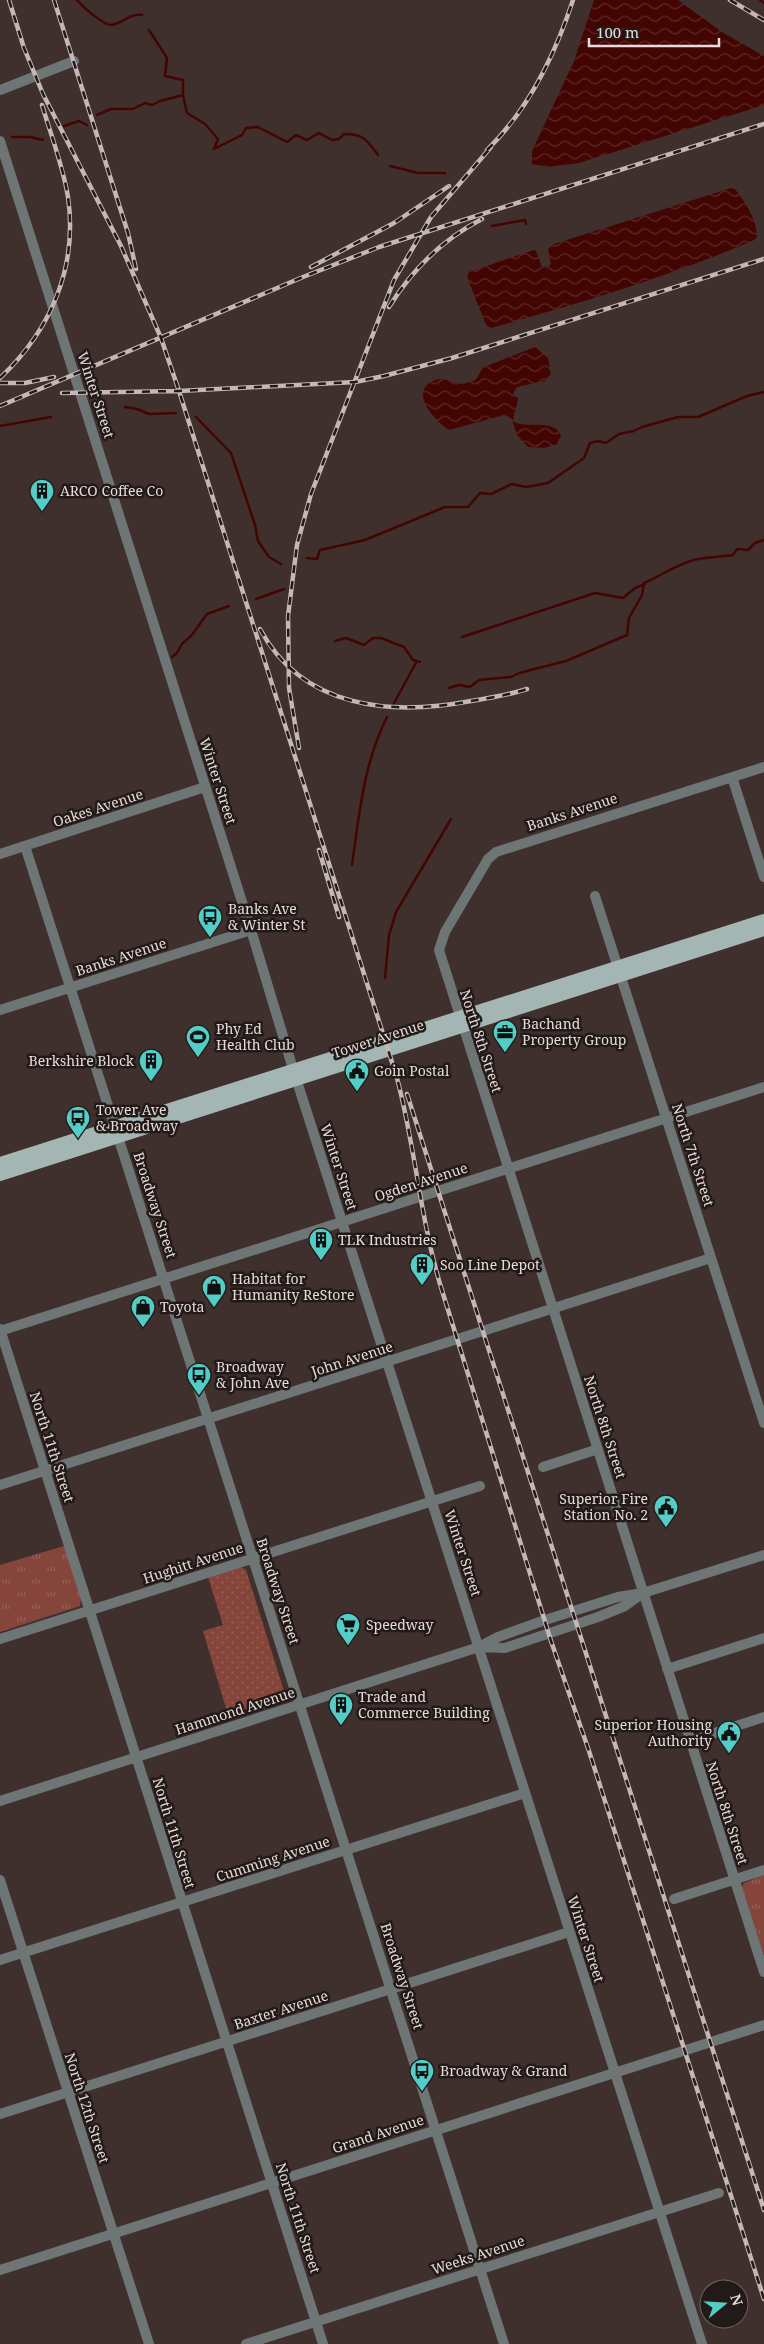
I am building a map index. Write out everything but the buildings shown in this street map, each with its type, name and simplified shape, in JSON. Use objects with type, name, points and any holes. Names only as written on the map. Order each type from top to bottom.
[{"type":"main road","name":"Tower Avenue","points":[[620,972],[764,920]]},
{"type":"main road","name":"Tower Avenue","points":[[0,1174],[117,1132],[295,1074],[620,972],[764,930]]},
{"type":"main road","name":"Tower Avenue","points":[[0,1163],[117,1132]]},
{"type":"street","points":[[0,90],[74,61]]},
{"type":"street","name":"Winter Street","points":[[0,141],[342,1222],[702,2344]]},
{"type":"street","name":"Banks Avenue","points":[[439,947],[445,932],[488,859],[496,852],[764,767]]},
{"type":"street","points":[[732,777],[764,877]]},
{"type":"street","name":"Oakes Avenue","points":[[0,854],[205,787]]},
{"type":"street","name":"Broadway Street","points":[[25,846],[348,1850],[504,2344]]},
{"type":"street","name":"North 7th Street","points":[[595,896],[711,1258],[760,1396],[764,1423]]},
{"type":"street","name":"Banks Avenue","points":[[0,1010],[251,930]]},
{"type":"street","name":"North 8th Street","points":[[439,947],[440,960],[764,1972]]},
{"type":"street","name":"Ogden Avenue","points":[[0,1331],[764,1087]]},
{"type":"street","name":"John Avenue","points":[[0,1485],[711,1258]]},
{"type":"street","name":"North 11th Street","points":[[0,1331],[323,2344]]},
{"type":"street","points":[[543,1467],[598,1450]]},
{"type":"street","name":"Hughitt Avenue","points":[[0,1639],[480,1486]]},
{"type":"street","name":"Hammond Avenue","points":[[0,1801],[479,1648],[505,1648],[625,1606],[643,1593],[764,1554]]},
{"type":"street","points":[[667,1669],[764,1638]]},
{"type":"street","points":[[690,1741],[764,1717]]},
{"type":"street","name":"Cumming Avenue","points":[[0,1960],[526,1793]]},
{"type":"street","points":[[674,1899],[764,1870]]},
{"type":"street","name":"North 12th Street","points":[[0,1880],[149,2344]]},
{"type":"street","name":"Baxter Avenue","points":[[0,2114],[569,1932]]},
{"type":"street","name":"Grand Avenue","points":[[0,2270],[764,2025]]},
{"type":"street","name":"Weeks Avenue","points":[[246,2344],[720,2193]]},
{"type":"green space","points":[[64,1546],[81,1596],[80,1606],[0,1632],[0,1565]]},
{"type":"green space","points":[[241,1567],[246,1570],[284,1691],[281,1698],[228,1715],[203,1631],[223,1625],[208,1577]]},
{"type":"green space","points":[[764,1875],[764,1955],[742,1887],[744,1883]]},
{"type":"water","points":[[594,0],[678,0],[722,32],[764,56],[764,105],[579,163],[547,167],[532,164],[532,151],[574,61]]},
{"type":"water","points":[[731,188],[735,189],[739,194],[753,217],[757,237],[754,240],[690,266],[558,309],[491,328],[486,325],[467,277],[469,272],[534,250],[542,267],[548,267],[551,264],[548,249],[554,244]]},
{"type":"water","points":[[535,347],[548,358],[551,374],[545,381],[517,387],[513,394],[518,398],[514,422],[552,427],[561,435],[557,444],[544,448],[528,447],[517,435],[512,420],[504,415],[449,430],[436,419],[425,404],[424,389],[429,383],[439,379],[461,384],[473,381],[477,379],[484,367]]},
{"type":"waterway","points":[[77,0],[93,15],[112,25],[134,15],[142,15]]},
{"type":"waterway","points":[[760,0],[764,3]]},
{"type":"waterway","points":[[149,30],[167,58],[165,76],[183,80],[183,95],[187,113],[205,124],[218,139],[214,149],[242,135],[246,128],[258,127],[287,142],[296,135],[307,140],[319,133],[332,140],[339,139],[344,134],[356,135],[368,142],[378,155]]},
{"type":"waterway","points":[[97,115],[111,109],[133,109],[145,103],[152,105],[183,95]]},
{"type":"waterway","points":[[64,126],[79,121],[87,125]]},
{"type":"waterway","points":[[12,137],[30,137],[43,140]]},
{"type":"waterway","points":[[390,166],[418,173],[445,173]]},
{"type":"waterway","points":[[492,226],[525,220],[526,224]]},
{"type":"waterway","points":[[307,558],[317,559],[320,550],[365,540],[445,507],[468,507],[480,493],[491,494],[512,484],[526,487],[548,483],[584,458],[590,443],[598,441],[606,443],[619,434],[678,417],[698,417],[747,396],[764,392]]},
{"type":"waterway","points":[[125,407],[149,414],[176,413]]},
{"type":"waterway","points":[[0,426],[51,417]]},
{"type":"waterway","points":[[196,417],[231,453],[255,525],[258,541],[269,557],[281,564]]},
{"type":"waterway","points":[[449,688],[459,685],[470,687],[479,680],[511,677],[519,673],[566,661],[627,635],[629,618],[642,595],[644,583],[687,562],[703,558],[733,555],[737,549],[748,550],[755,543],[764,540]]},
{"type":"waterway","points":[[462,637],[595,593],[623,598],[635,588],[645,584]]},
{"type":"waterway","points":[[256,599],[284,589]]},
{"type":"waterway","points":[[172,657],[207,614],[229,606]]},
{"type":"waterway","points":[[335,641],[346,638],[364,645],[373,638],[381,638],[404,647],[413,660],[420,662]]},
{"type":"waterway","points":[[394,703],[417,661]]},
{"type":"waterway","points":[[352,865],[363,789],[373,752],[387,717]]},
{"type":"waterway","points":[[385,978],[389,935],[396,912],[451,819]]},
{"type":"railway","points":[[9,0],[24,48],[43,94],[121,246],[161,338],[179,391],[397,1078],[427,1233],[440,1284],[551,1641],[589,1751],[764,2299]]},
{"type":"railway","points":[[54,0],[128,233],[136,269]]},
{"type":"railway","points":[[487,150],[516,117],[539,80],[558,41],[573,0]]},
{"type":"railway","points":[[730,0],[764,20]]},
{"type":"railway","points":[[0,378],[34,339],[47,318],[57,296],[69,248],[70,223],[66,185],[42,105]]},
{"type":"railway","points":[[0,406],[303,277],[379,247],[764,124]]},
{"type":"railway","points":[[299,748],[289,688],[288,616],[297,545],[311,494],[394,280],[431,217],[491,147]]},
{"type":"railway","points":[[311,267],[394,223],[449,186]]},
{"type":"railway","points":[[389,307],[408,280],[429,257],[454,236],[482,219]]},
{"type":"railway","points":[[62,393],[179,391],[355,382],[452,358],[764,259]]},
{"type":"railway","points":[[0,383],[25,383],[54,377]]},
{"type":"railway","points":[[260,629],[278,656],[300,676],[325,691],[352,701],[380,706],[441,705],[499,696],[527,689]]},
{"type":"railway","points":[[319,850],[339,917]]},
{"type":"railway","points":[[407,1094],[764,2210]]},
{"type":"place","name":"ARCO Coffee Co","points":[[42,512]]},
{"type":"place","name":"Banks Ave & Winter St","points":[[210,938]]},
{"type":"place","name":"Bachand Property Group","points":[[505,1053]]},
{"type":"place","name":"Phy Ed Health Club","points":[[198,1058]]},
{"type":"place","name":"Berkshire Block","points":[[151,1082]]},
{"type":"place","name":"Goin Postal","points":[[357,1092]]},
{"type":"place","name":"Tower Ave & Broadway","points":[[78,1139]]},
{"type":"place","name":"TLK Industries","points":[[321,1261]]},
{"type":"place","name":"Soo Line Depot","points":[[422,1286]]},
{"type":"place","name":"Habitat for Humanity ReStore","points":[[214,1308]]},
{"type":"place","name":"Toyota","points":[[143,1328]]},
{"type":"place","name":"Broadway & John Ave","points":[[199,1396]]},
{"type":"place","name":"Superior Fire Station No. 2","points":[[666,1528]]},
{"type":"place","name":"Speedway","points":[[348,1646]]},
{"type":"place","name":"Trade and Commerce Building","points":[[341,1726]]},
{"type":"place","name":"Superior Housing Authority","points":[[729,1754]]},
{"type":"place","name":"Broadway & Grand","points":[[422,2092]]}]
